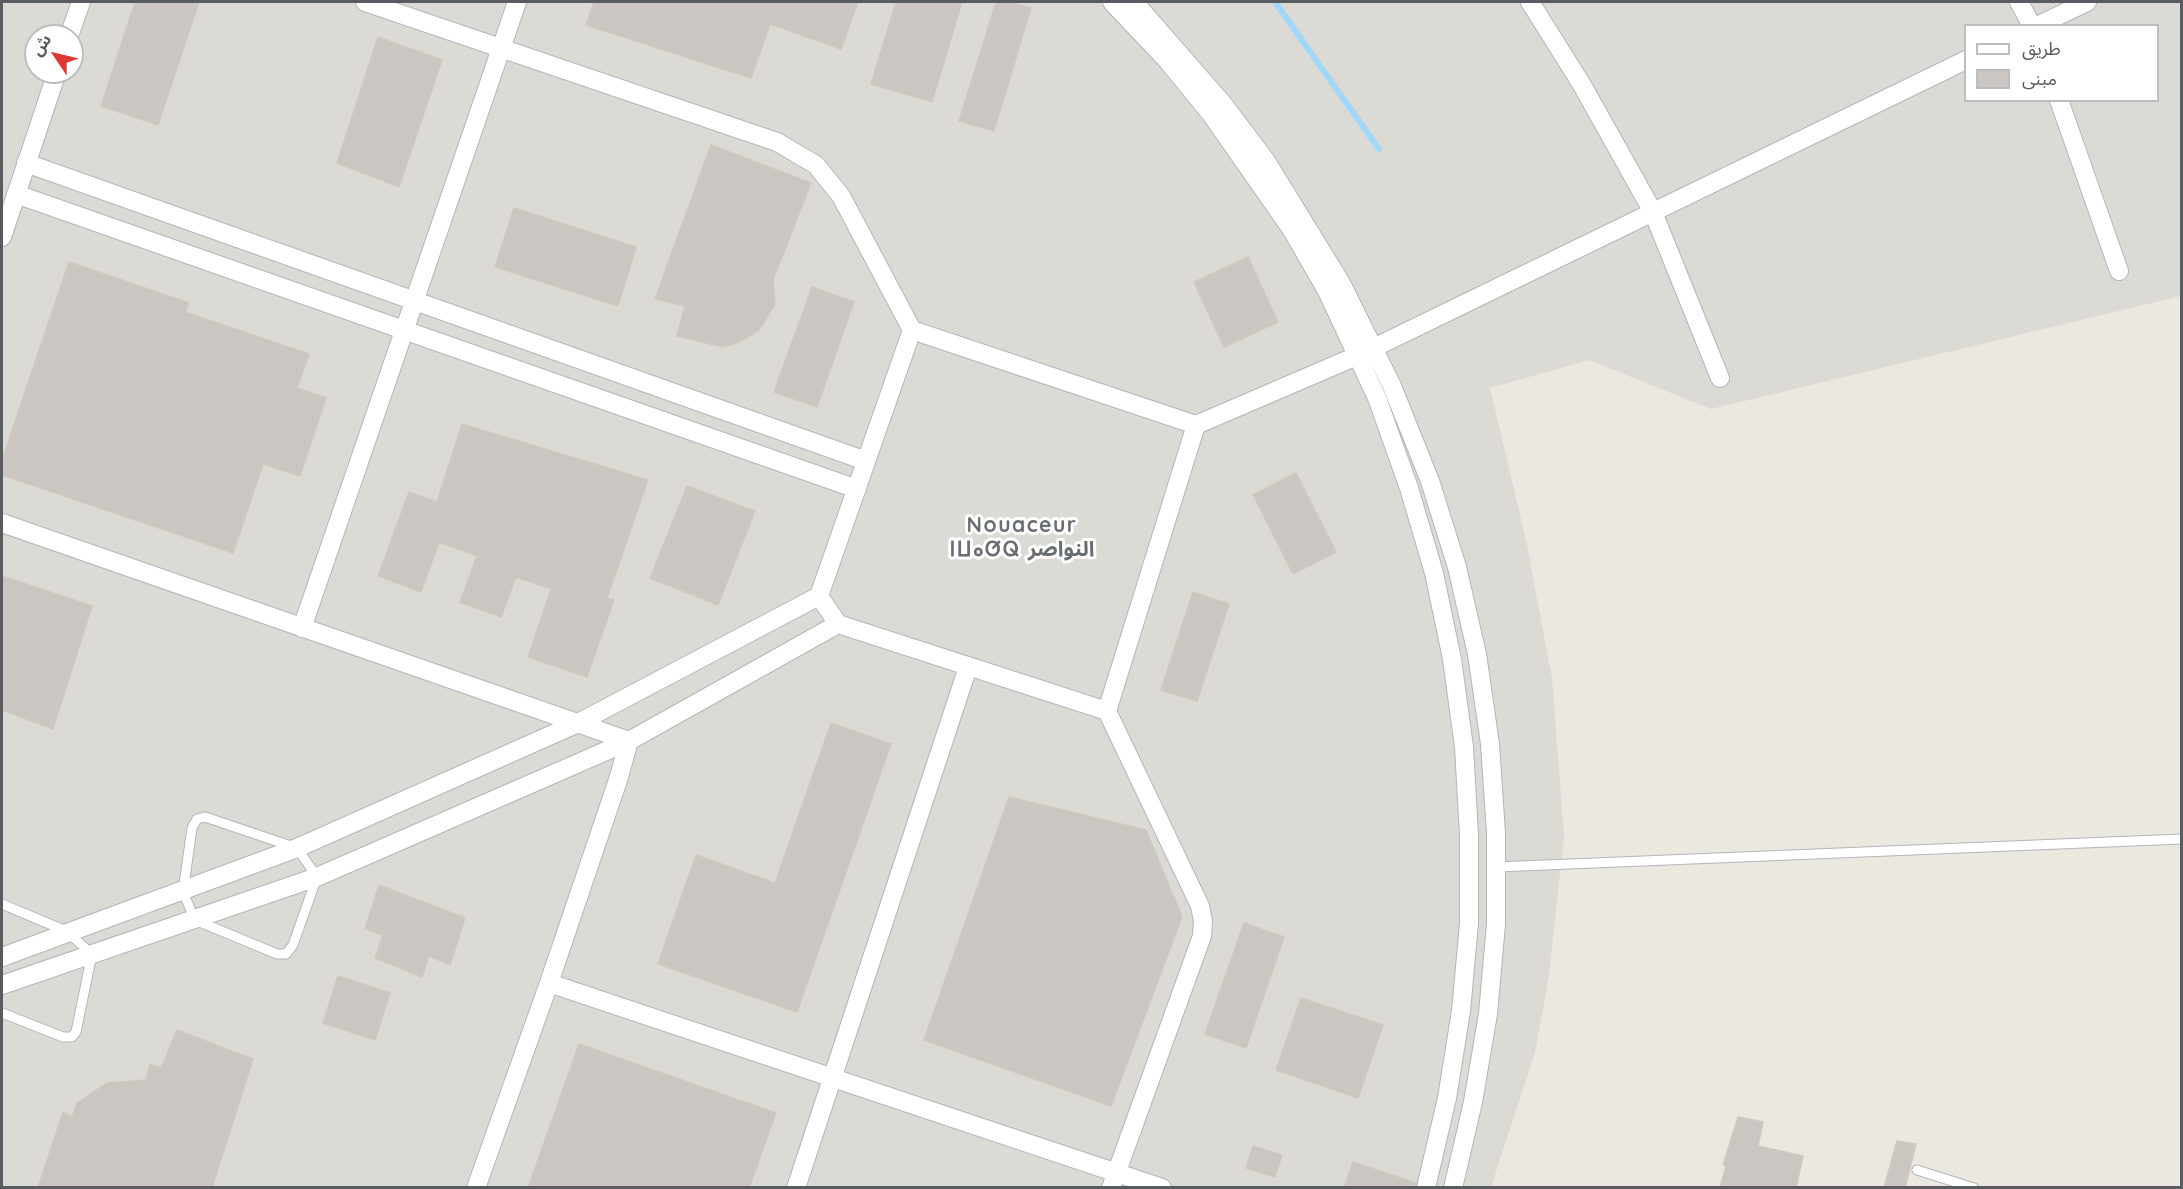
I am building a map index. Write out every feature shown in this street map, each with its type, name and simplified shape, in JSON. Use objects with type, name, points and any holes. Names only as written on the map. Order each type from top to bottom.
[{"type":"street","points":[[73,24],[81,2]]},
{"type":"street","points":[[365,2],[501,46],[777,142],[816,165],[841,196],[912,330],[1196,425],[1366,351],[1964,60]]},
{"type":"street","points":[[302,628],[517,2]]},
{"type":"street","points":[[1530,2],[1582,85],[1653,212],[1720,378]]},
{"type":"street","points":[[2019,2],[2034,24]]},
{"type":"street","points":[[2039,24],[2087,2]]},
{"type":"street","points":[[1122,3],[1253,170],[1366,351],[1392,386],[1430,481],[1457,567],[1477,654],[1490,744],[1496,867],[1496,924],[1488,1014],[1473,1102],[1453,1188]]},
{"type":"street","points":[[2,237],[53,84]]},
{"type":"street","points":[[2060,102],[2119,271]]},
{"type":"street","points":[[26,163],[866,461]]},
{"type":"street","points":[[16,194],[856,489]]},
{"type":"street","points":[[2,957],[297,848],[578,723],[819,596],[912,330]]},
{"type":"street","points":[[1366,351],[1434,573],[1452,659],[1464,747],[1469,835],[1469,912],[1461,1011],[1447,1098],[1426,1188]]},
{"type":"street","points":[[1114,1180],[1202,936],[1203,921],[1200,906],[1107,711],[1196,425]]},
{"type":"street","points":[[2,523],[629,741]]},
{"type":"street","points":[[819,596],[838,624],[1107,711]]},
{"type":"street","points":[[2,985],[317,877],[629,741],[838,624]]},
{"type":"street","points":[[796,1188],[968,667]]},
{"type":"street","points":[[476,1188],[549,983],[629,741]]},
{"type":"street","points":[[549,983],[833,1078],[1114,1180],[1162,1188]]},
{"type":"lane","points":[[202,817],[297,848],[317,877],[293,945],[286,954],[277,954],[195,920],[183,892],[192,828],[197,819],[202,817]]},
{"type":"lane","points":[[1496,867],[2181,839]]},
{"type":"lane","points":[[2,904],[66,932],[92,954],[76,1032],[72,1037],[63,1037],[2,1013]]},
{"type":"lane","points":[[1917,1170],[1974,1188]]},
{"type":"shaded area","points":[[2,2],[2181,2],[2181,296],[1711,409],[1589,360],[1490,388],[1526,540],[1552,678],[1564,836],[1549,975],[1535,1053],[1491,1187],[2,1188]]},
{"type":"building","points":[[135,2],[199,2],[158,125],[101,106]]},
{"type":"building","points":[[594,2],[858,2],[841,49],[770,24],[751,78],[586,25]]},
{"type":"building","points":[[896,2],[962,2],[932,102],[871,84]]},
{"type":"building","points":[[996,2],[1009,2],[1031,8],[994,131],[959,121]]},
{"type":"building","points":[[378,37],[442,60],[399,187],[337,163]]},
{"type":"building","points":[[711,145],[811,183],[773,280],[775,304],[759,330],[739,342],[723,347],[677,336],[685,306],[655,299]]},
{"type":"building","points":[[514,208],[636,247],[618,306],[495,267]]},
{"type":"building","points":[[1248,257],[1278,322],[1224,347],[1194,282]]},
{"type":"building","points":[[69,262],[189,303],[185,312],[309,354],[297,388],[326,398],[300,476],[263,464],[233,553],[2,475],[2,460]]},
{"type":"building","points":[[812,287],[854,302],[817,407],[774,392]]},
{"type":"building","points":[[462,424],[648,480],[607,598],[614,600],[587,677],[528,657],[551,589],[516,577],[501,617],[460,602],[477,556],[439,542],[421,592],[378,576],[409,492],[437,502]]},
{"type":"building","points":[[1296,473],[1336,552],[1293,574],[1253,495]]},
{"type":"building","points":[[687,486],[755,511],[718,605],[650,578]]},
{"type":"building","points":[[2,576],[92,606],[53,729],[2,710]]},
{"type":"building","points":[[1193,592],[1229,604],[1197,701],[1161,690]]},
{"type":"building","points":[[831,723],[891,744],[797,1012],[658,964],[696,855],[775,883]]},
{"type":"building","points":[[1009,797],[1146,830],[1182,917],[1111,1106],[924,1040]]},
{"type":"building","points":[[379,885],[465,918],[450,965],[429,956],[422,977],[375,958],[383,935],[365,929]]},
{"type":"building","points":[[1244,923],[1284,937],[1246,1048],[1205,1034]]},
{"type":"building","points":[[338,976],[390,993],[375,1040],[323,1023]]},
{"type":"building","points":[[1301,998],[1383,1025],[1358,1098],[1276,1070]]},
{"type":"building","points":[[177,1030],[253,1059],[212,1188],[38,1188],[63,1112],[72,1117],[77,1103],[107,1083],[146,1080],[150,1064],[161,1068]]},
{"type":"building","points":[[579,1044],[776,1113],[749,1188],[528,1188]]},
{"type":"building","points":[[1738,1117],[1763,1122],[1758,1146],[1803,1156],[1796,1188],[1720,1188],[1726,1166],[1723,1165]]},
{"type":"building","points":[[1897,1141],[1916,1144],[1905,1188],[1884,1188]]},
{"type":"building","points":[[1253,1146],[1282,1155],[1275,1177],[1246,1168]]},
{"type":"building","points":[[1353,1162],[1416,1183],[1415,1188],[1344,1188]]},
{"type":"waterway","points":[[1275,2],[1379,149]]},
{"type":"district","name":"Nouaceur ⵏⵡⴰⵚⵕ النواصر","points":[[1022,538]]}]
